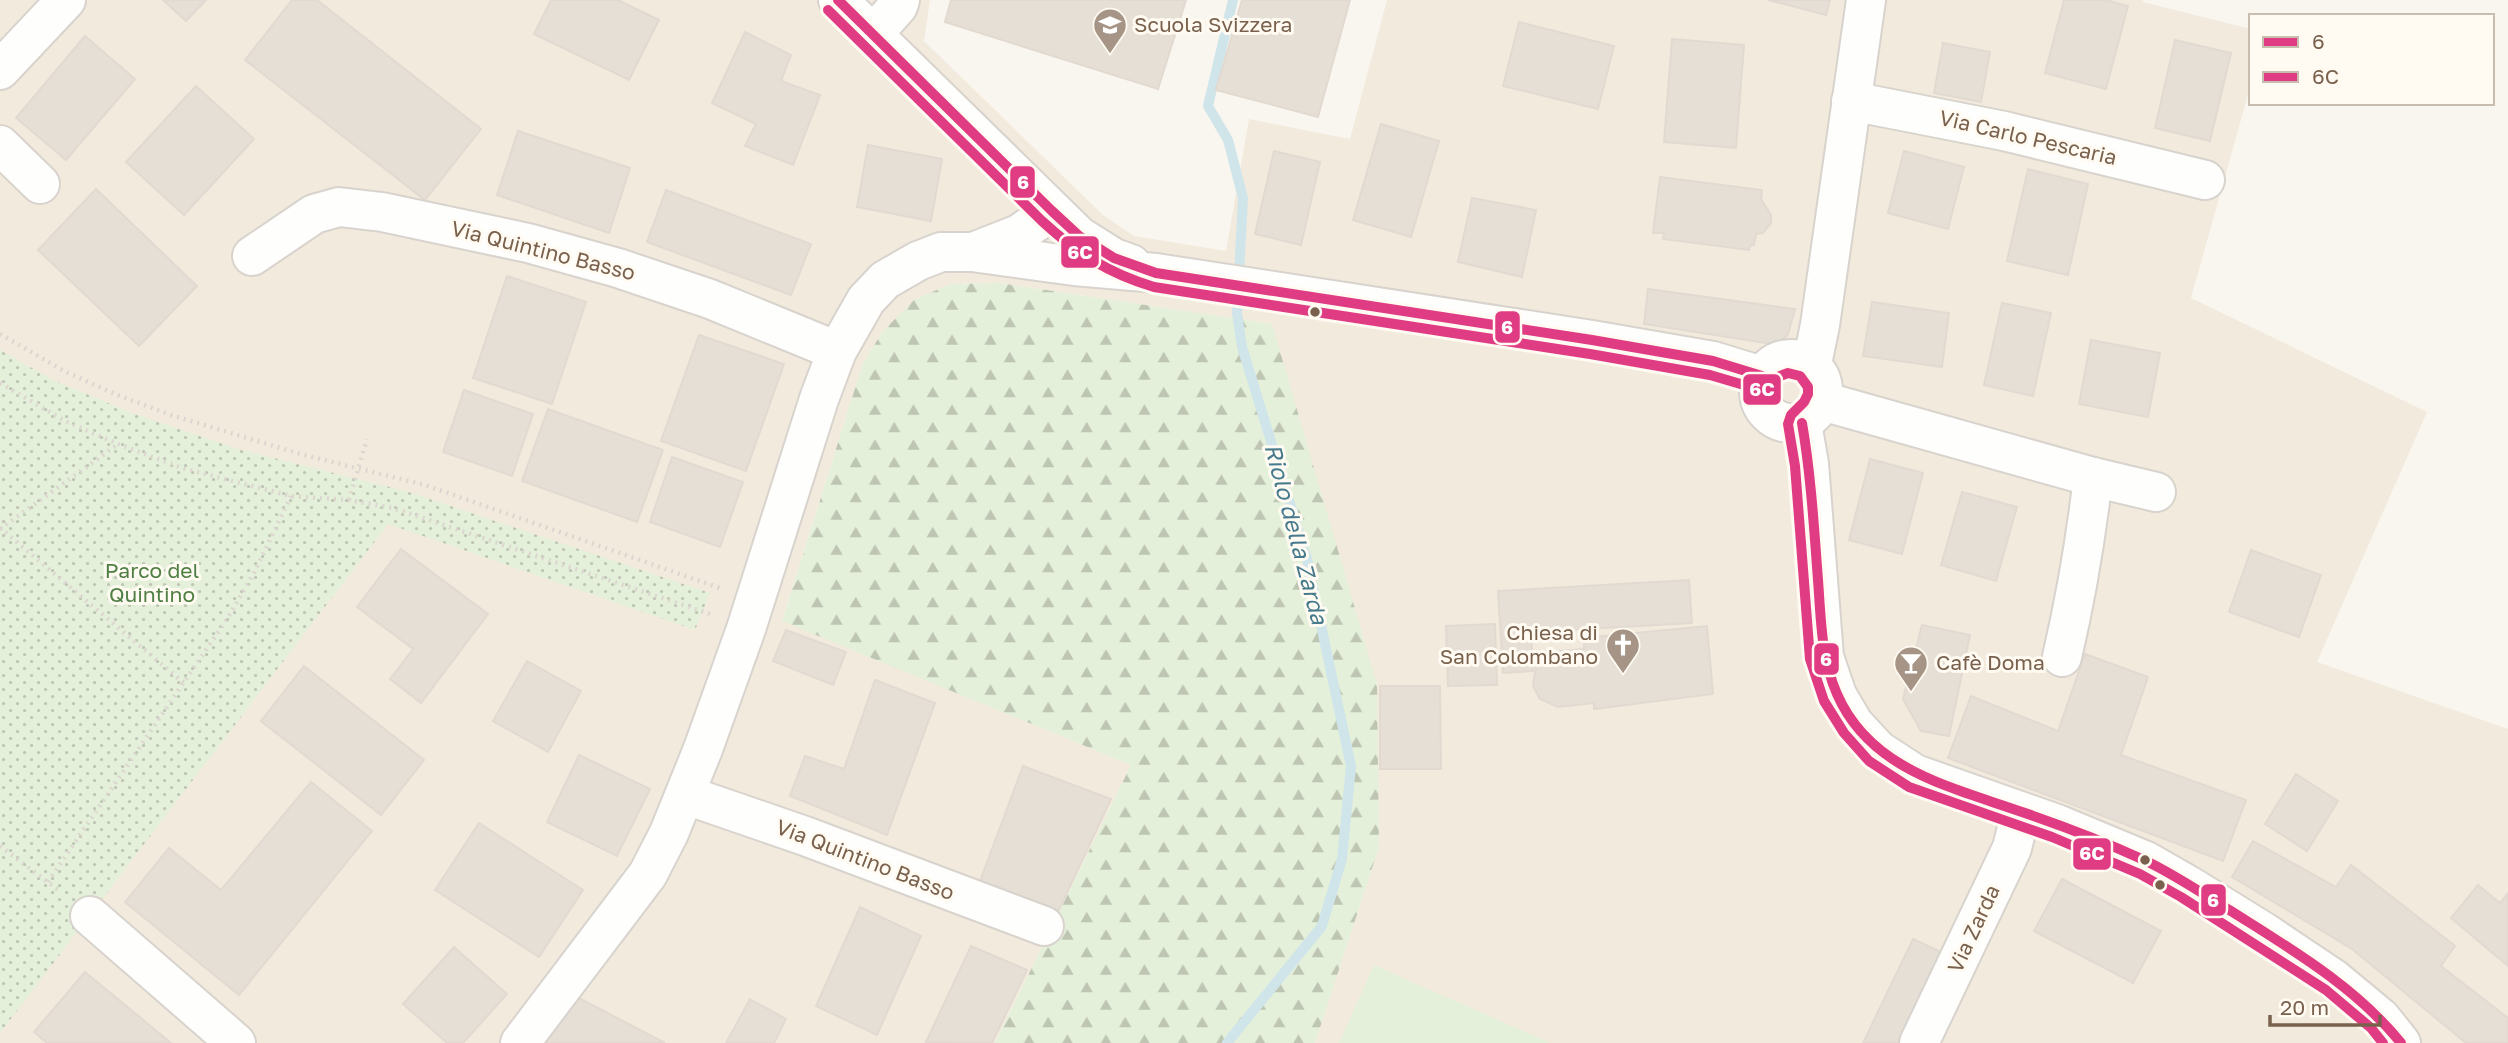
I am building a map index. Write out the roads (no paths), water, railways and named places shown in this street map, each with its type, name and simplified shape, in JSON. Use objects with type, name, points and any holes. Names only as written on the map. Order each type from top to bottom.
[{"type":"street","points":[[0,70],[65,0]]},
{"type":"street","points":[[838,0],[1079,236],[1114,258],[1156,273]]},
{"type":"street","points":[[873,34],[898,6],[900,0]]},
{"type":"street","points":[[1810,364],[1820,325],[1866,0]]},
{"type":"street","name":"Via Carlo Pescaria","points":[[1851,100],[2004,131],[2205,180]]},
{"type":"street","points":[[0,145],[40,184]]},
{"type":"street","name":"Via Quintino Basso","points":[[252,256],[314,214],[339,207],[382,212],[528,243],[618,268],[710,299],[836,351]]},
{"type":"street","points":[[972,252],[1019,234],[1052,211]]},
{"type":"street","points":[[520,1043],[648,874],[686,795],[755,600],[836,351],[866,300],[886,280],[918,261],[940,252],[972,252],[1051,264],[1156,273],[1592,340],[1713,361],[1762,376]]},
{"type":"street","points":[[2157,492],[1812,412],[1782,423],[1766,413],[1758,395],[1762,376],[1774,363],[1792,359],[1810,364],[1822,381],[1812,412],[1809,464],[1824,657],[1837,695],[1854,724],[1878,750],[1915,774],[2057,824],[2146,862],[2188,885],[2334,979],[2381,1018],[2401,1043]]},
{"type":"street","points":[[2062,657],[2082,562],[2093,477]]},
{"type":"street","name":"Via Quintino Basso","points":[[686,795],[805,836],[1044,926]]},
{"type":"street","name":"Via Zarda","points":[[1919,1043],[2012,848],[2021,812]]},
{"type":"street","points":[[90,916],[236,1043]]},
{"type":"waterway","name":"Riolo della Zarda","points":[[1227,1043],[1322,926],[1342,859],[1351,766],[1307,559],[1242,347],[1237,313],[1243,198],[1228,140],[1208,106],[1233,0]]},
{"type":"place","name":"Scuola Svizzera","points":[[1110,55]]},
{"type":"place","name":"Chiesa di San Colombano","points":[[1623,675]]},
{"type":"place","name":"Cafè Doma","points":[[1911,693]]},
{"type":"park label","name":"Parco del Quintino","points":[[152,583]]}]
